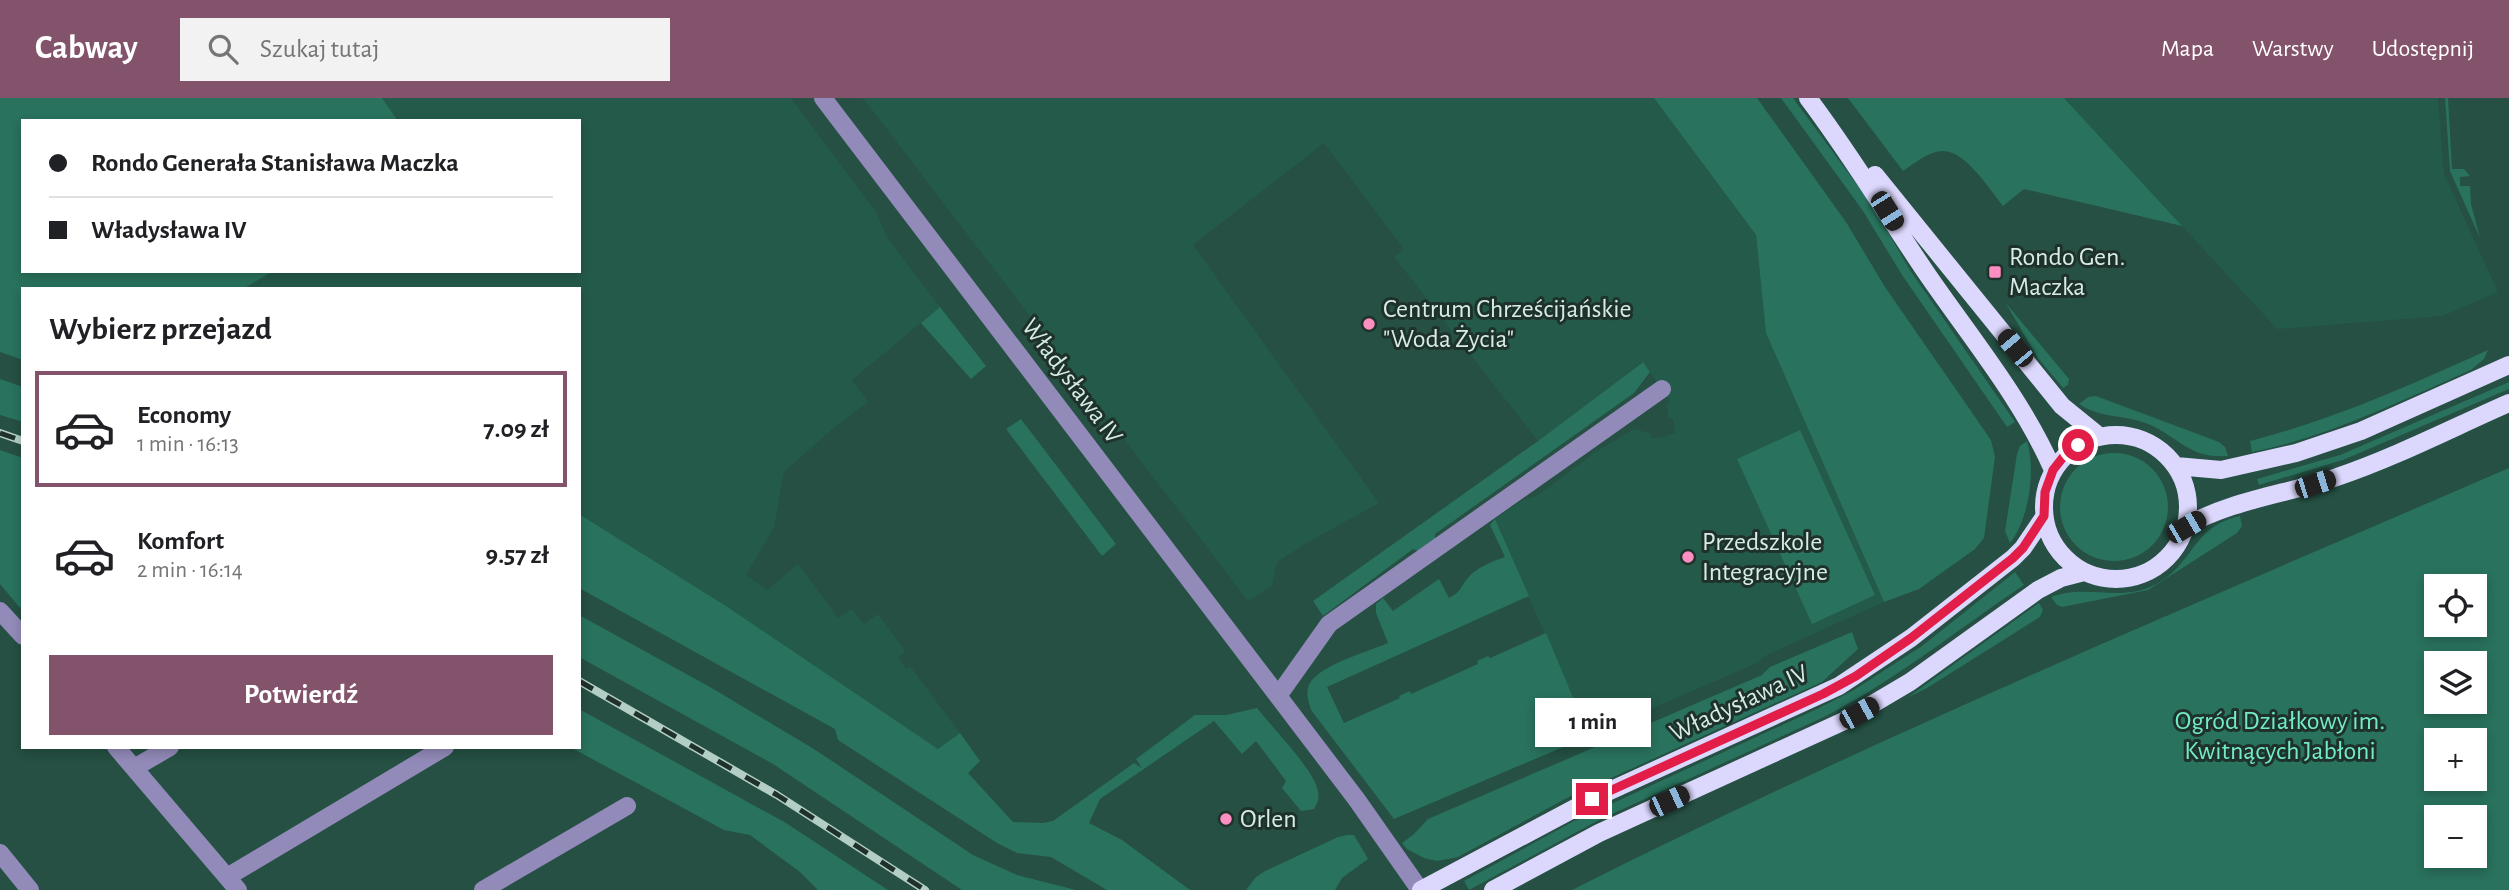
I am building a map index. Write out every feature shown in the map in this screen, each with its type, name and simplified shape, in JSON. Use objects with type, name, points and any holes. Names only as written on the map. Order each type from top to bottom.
[{"type":"main road","points":[[1808,98],[1836,135],[1911,250],[2034,427],[2053,470]]},
{"type":"main road","points":[[1836,135],[1894,197],[2062,406],[2099,436]]},
{"type":"main road","points":[[2176,466],[2208,470],[2241,467],[2275,459],[2338,439],[2509,365]]},
{"type":"main road","points":[[2186,527],[2219,510],[2359,469],[2509,403]]},
{"type":"main road","points":[[2121,434],[2142,439],[2161,450],[2176,466],[2187,495],[2186,527],[2179,543],[2168,557],[2146,573],[2129,578],[2110,579],[2084,572],[2057,550],[2044,516],[2045,492],[2053,470],[2068,452],[2099,436],[2121,434]]},
{"type":"main road","name":"Władysława IV","points":[[1420,890],[1573,808],[1805,703],[1856,676],[1928,626],[2013,558],[2023,548],[2044,516]]},
{"type":"main road","points":[[1493,890],[1599,833],[1844,721],[1910,682],[2038,590],[2061,578],[2084,572]]},
{"type":"street","name":"Władysława IV","points":[[823,98],[1357,800],[1420,890]]},
{"type":"street","points":[[1278,696],[1329,624],[1662,389]]},
{"type":"street","points":[[0,611],[20,626]]},
{"type":"street","points":[[118,749],[232,883],[442,749]]},
{"type":"street","points":[[134,768],[167,749]]},
{"type":"street","points":[[483,890],[627,806]]},
{"type":"street","points":[[0,853],[30,890]]},
{"type":"shaded area","points":[[382,98],[791,98],[876,212],[888,239],[940,307],[852,380],[868,402],[837,425],[784,472],[774,527],[746,575],[767,590],[798,564],[838,618],[852,609],[864,624],[878,614],[905,651],[898,658],[906,669],[910,666],[960,733],[938,749],[726,606],[581,515],[581,287],[246,287],[270,273],[581,273],[581,119],[397,119]]},
{"type":"shaded area","points":[[863,98],[1654,98],[1756,235],[1766,333],[1884,602],[1765,656],[1757,663],[1589,736],[1495,519],[1521,501],[1538,495],[1594,453],[1634,429],[1650,433],[1652,438],[1675,433],[1673,419],[1668,418],[1667,403],[1670,400],[1642,362],[1538,441],[1394,257],[1404,249],[1324,143],[1193,245],[1379,503],[1277,562],[1272,586],[1248,601]]},
{"type":"shaded area","points":[[2064,98],[2438,98],[2444,174],[2498,292],[2443,316],[2277,329]]},
{"type":"green space","points":[[0,98],[382,98],[397,119],[21,119],[21,273],[270,273],[246,287],[21,287],[21,359],[0,352]]},
{"type":"green space","points":[[1654,98],[1757,98],[1846,222],[1885,287],[1991,440],[1995,457],[1984,538],[1975,549],[1919,589],[1884,602],[1766,333],[1756,235]]},
{"type":"green space","points":[[1781,98],[1793,98],[1872,205],[1910,270],[2015,422],[2007,427],[1902,275],[1863,211]]},
{"type":"green space","points":[[1848,98],[2064,98],[2182,226],[2024,189],[2003,206],[1968,164],[1960,157],[1943,151],[1922,158],[1903,171]]},
{"type":"green space","points":[[2445,98],[2448,98],[2452,169],[2464,169],[2470,176],[2460,177],[2460,186],[2470,186],[2471,204],[2480,238],[2450,171]]},
{"type":"green space","points":[[2005,302],[2069,379],[2068,385],[2063,388],[2038,358]]},
{"type":"green space","points":[[940,307],[986,366],[971,379],[921,323]]},
{"type":"green space","points":[[2488,350],[2484,359],[2471,370],[2391,406],[2336,428],[2252,452],[2250,441],[2341,412]]},
{"type":"green space","points":[[1643,362],[1650,372],[1634,393],[1435,534],[1435,541],[1420,552],[1413,549],[1323,616],[1313,601],[1538,441]]},
{"type":"green space","points":[[0,379],[21,386],[21,421],[0,415]]},
{"type":"green space","points":[[2509,382],[2509,389],[2343,460],[2259,485],[2257,479],[2340,455]]},
{"type":"green space","points":[[2096,396],[2219,442],[2225,447],[2228,456],[2194,451],[2148,424],[2096,412],[2079,404],[2088,397]]},
{"type":"green space","points":[[1021,419],[1116,544],[1102,556],[1006,429]]},
{"type":"green space","points":[[1800,430],[1875,595],[1812,624],[1737,459]]},
{"type":"green space","points":[[2027,441],[2031,466],[2029,494],[2022,521],[2010,543],[2005,531],[2017,454],[2020,446]]},
{"type":"green space","points":[[0,450],[21,457],[21,607],[0,584]]},
{"type":"green space","points":[[2114,453],[2135,457],[2152,469],[2164,486],[2168,507],[2164,528],[2152,545],[2135,557],[2114,561],[2093,557],[2076,545],[2064,528],[2060,507],[2064,486],[2076,469],[2093,457]]},
{"type":"green space","name":"Ogród Działkowy im. Kwitnących Jabłoni","points":[[2509,468],[2509,890],[1572,890],[1803,778],[2155,621]]},
{"type":"green space","points":[[581,515],[726,606],[938,749],[960,733],[980,761],[968,773],[1013,822],[1053,821],[1134,763],[1142,768],[1136,759],[1195,715],[1226,715],[1257,708],[1314,780],[1318,791],[1317,804],[1314,809],[1301,811],[1282,788],[1286,781],[1256,741],[1242,754],[1214,721],[1100,799],[1089,823],[1122,840],[1190,890],[1107,890],[1051,857],[1017,853],[997,843],[838,740],[835,729],[581,589]]},
{"type":"green space","points":[[2240,516],[2242,526],[2237,533],[2148,590],[2062,607],[2051,597],[2078,592],[2131,592],[2158,583],[2179,566],[2212,528]]},
{"type":"green space","points":[[1495,519],[1529,596],[1327,687],[1344,723],[1410,691],[1411,694],[1478,664],[1477,661],[1488,656],[1490,658],[1546,633],[1589,736],[1394,819],[1311,710],[1308,688],[1312,680],[1330,666],[1388,643],[1376,613],[1376,604],[1383,598],[1393,611],[1439,579],[1449,598],[1458,592],[1475,571],[1505,557],[1490,525]]},
{"type":"green space","points":[[2015,572],[2024,585],[1851,703],[1599,820],[1469,890],[1464,881],[1574,821],[1854,690],[1922,646]]},
{"type":"green space","points":[[2039,603],[2043,610],[2040,617],[1907,698]]},
{"type":"green space","points":[[581,616],[710,687],[814,749],[973,855],[1017,875],[1076,890],[962,890],[773,764],[581,658]]},
{"type":"green space","points":[[1852,632],[1858,649],[1822,682],[1567,798],[1458,857],[1437,861],[1424,858],[1407,849],[1402,843],[1428,819],[1762,675],[1770,667]]},
{"type":"green space","points":[[581,710],[786,823],[888,890],[818,890],[800,872],[750,835],[724,830],[574,749],[581,749]]},
{"type":"green space","points":[[1347,835],[1354,835],[1368,859],[1342,878],[1335,890],[1246,890],[1256,877],[1265,871]]},
{"type":"railway","points":[[0,433],[21,440]]},
{"type":"railway","points":[[581,682],[777,795],[925,890]]},
{"type":"place","name":"Rondo Gen. Maczka","points":[[1995,272]]},
{"type":"place","name":"Centrum Chrześcijańskie \"Woda Życia\"","points":[[1369,324]]},
{"type":"place","name":"Przedszkole Integracyjne","points":[[1688,557]]},
{"type":"place","name":"Orlen","points":[[1226,819]]},
{"type":"route","points":[[1592,799],[1823,694],[1856,676],[1911,638],[2023,548],[2044,516],[2045,492],[2053,470],[2068,452],[2078,445]]}]
